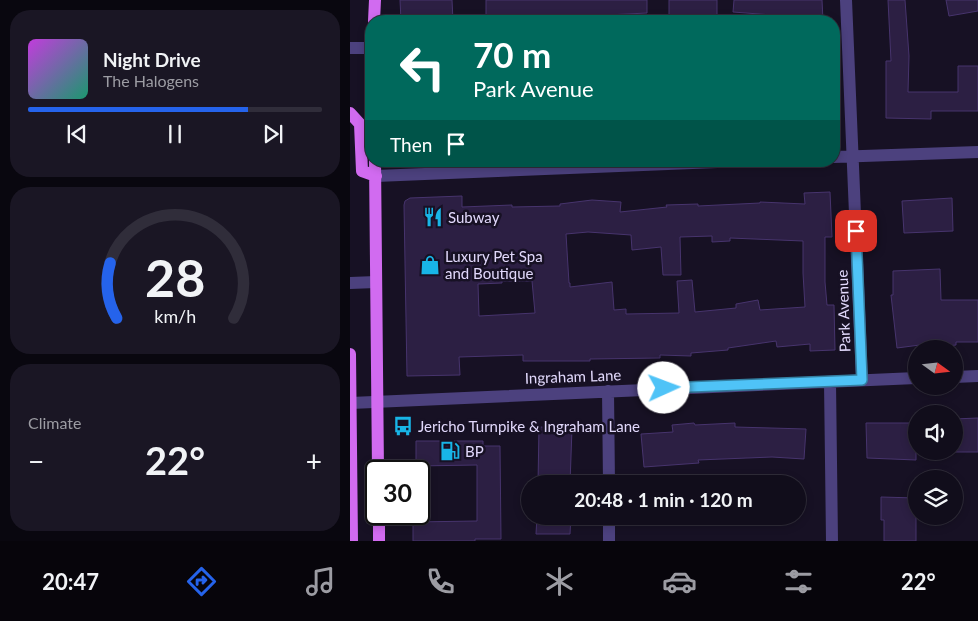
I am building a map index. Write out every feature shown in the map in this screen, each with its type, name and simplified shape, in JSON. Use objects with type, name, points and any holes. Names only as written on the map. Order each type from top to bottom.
[{"type":"main road","points":[[374,15],[375,0]]},
{"type":"main road","points":[[350,113],[360,124],[362,170],[376,176]]},
{"type":"main road","points":[[375,167],[378,460]]},
{"type":"main road","points":[[350,354],[352,541]]},
{"type":"main road","points":[[379,525],[379,541]]},
{"type":"street","name":"Park Avenue","points":[[846,0],[862,380]]},
{"type":"street","points":[[350,48],[365,48]]},
{"type":"street","points":[[840,158],[978,152]]},
{"type":"street","points":[[376,176],[596,167]]},
{"type":"street","points":[[350,282],[376,282]]},
{"type":"street","points":[[963,377],[978,376]]},
{"type":"street","name":"Ingraham Lane","points":[[351,403],[608,390],[908,378]]},
{"type":"street","points":[[830,382],[832,541]]},
{"type":"street","points":[[608,390],[609,475]]},
{"type":"street","points":[[609,525],[609,541]]},
{"type":"building","points":[[400,0],[452,0],[453,15],[401,15]]},
{"type":"building","points":[[486,0],[647,0],[647,13],[607,15],[486,15]]},
{"type":"building","points":[[669,0],[717,0],[717,15],[669,15]]},
{"type":"building","points":[[734,0],[822,0],[823,15],[772,15],[733,12]]},
{"type":"building","points":[[888,0],[905,0],[909,56],[908,92],[958,92],[958,66],[978,66],[978,111],[931,111],[931,119],[886,118],[886,61],[891,61]]},
{"type":"building","points":[[946,0],[978,0],[978,11],[949,16]]},
{"type":"building","points":[[830,192],[832,237],[825,237],[825,282],[827,305],[834,305],[835,350],[810,351],[810,344],[777,347],[776,341],[728,348],[728,350],[691,353],[691,356],[660,355],[660,358],[523,361],[523,355],[459,357],[460,375],[407,376],[404,205],[405,201],[410,198],[462,196],[462,207],[560,206],[560,204],[592,200],[621,202],[620,212],[667,207],[666,205],[698,204],[698,206],[760,202],[805,204],[804,193]],"holes":[[[588,232],[631,235],[632,250],[661,247],[663,275],[681,275],[680,237],[712,236],[712,242],[730,241],[730,238],[803,241],[805,307],[760,310],[758,300],[736,304],[736,308],[695,312],[692,280],[677,281],[679,313],[626,314],[626,309],[614,310],[612,282],[570,287],[566,234]],[[502,281],[532,281],[535,313],[479,316],[478,284],[502,283]]]},
{"type":"building","points":[[952,198],[953,231],[904,233],[902,201]]},
{"type":"building","points":[[940,269],[941,300],[978,300],[978,342],[963,342],[963,340],[908,340],[908,347],[897,348],[891,295],[893,295],[893,271]]},
{"type":"building","points":[[978,418],[978,452],[963,452],[963,419]]},
{"type":"building","points":[[694,423],[695,425],[735,423],[735,427],[806,429],[804,459],[772,457],[698,460],[699,463],[644,467],[641,434],[673,432],[672,425]]},
{"type":"building","points":[[866,423],[908,423],[908,460],[867,458]]},
{"type":"building","points":[[539,427],[572,428],[570,475],[538,475]]},
{"type":"building","points":[[416,441],[483,441],[483,446],[500,446],[501,539],[413,541],[413,525],[430,525],[430,522],[477,521],[477,465],[430,466],[430,460],[416,460]]},
{"type":"building","points":[[881,497],[908,498],[908,525],[916,525],[916,541],[884,541],[884,520],[881,520]]},
{"type":"building","points":[[536,525],[570,525],[570,534],[536,534]]},
{"type":"place","name":"Subway","points":[[433,217]]},
{"type":"place","name":"Luxury Pet Spa and Boutique","points":[[430,265]]},
{"type":"place","name":"Jericho Turnpike & Ingraham Lane","points":[[403,426]]},
{"type":"place","name":"BP","points":[[450,451]]},
{"type":"route","points":[[664,388],[862,380],[856,231]]}]
